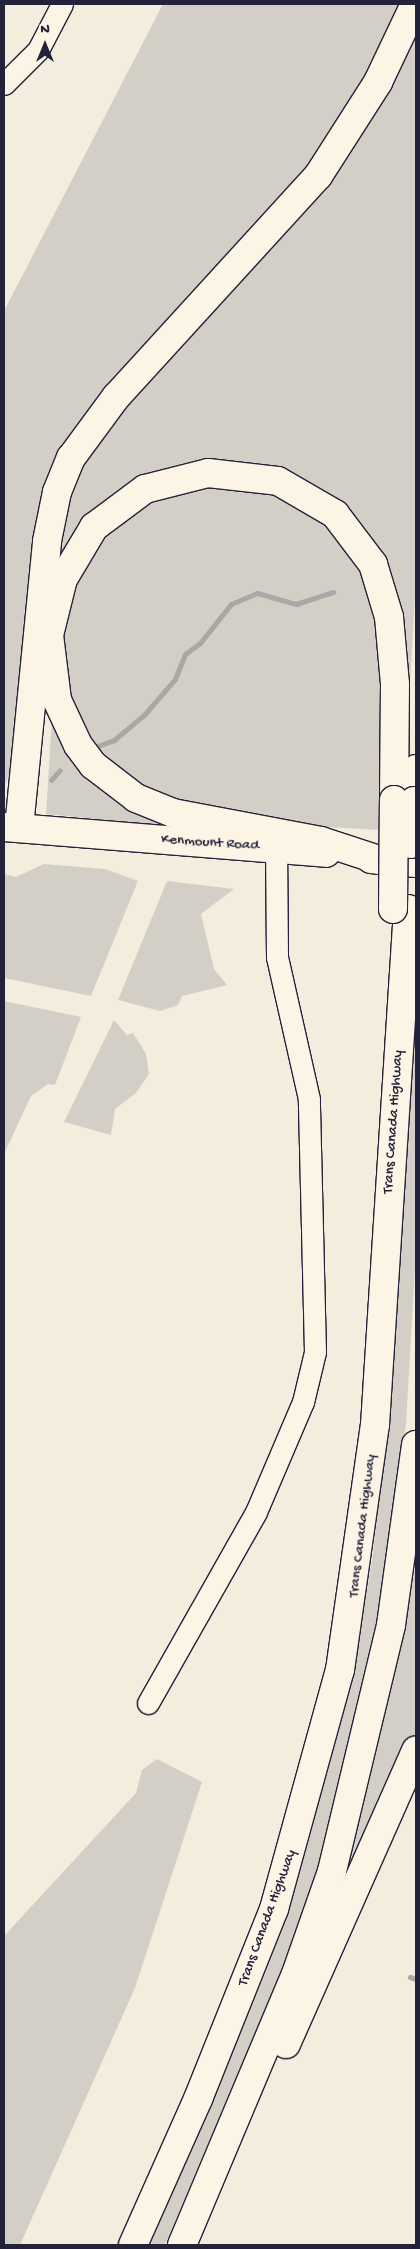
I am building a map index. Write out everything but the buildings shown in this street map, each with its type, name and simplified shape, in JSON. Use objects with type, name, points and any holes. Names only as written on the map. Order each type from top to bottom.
[{"type":"main road","points":[[18,828],[49,528],[71,458],[116,397],[318,176],[371,96],[415,4]]},
{"type":"main road","points":[[18,828],[56,600],[77,550],[108,514],[135,494],[172,479],[208,473],[251,475],[299,490],[345,524],[380,582],[393,650],[404,800]]},
{"type":"main road","points":[[49,635],[53,679],[65,722],[93,765],[121,789],[195,820],[321,841],[379,860]]},
{"type":"main road","points":[[4,802],[26,765]]},
{"type":"main road","name":"Trans Canada Highway","points":[[134,2245],[198,2099],[274,1909],[332,1706],[354,1598],[369,1478],[393,1145],[404,800],[416,769]]},
{"type":"main road","name":"Kenmount Road","points":[[18,828],[276,847],[416,863]]},
{"type":"main road","points":[[182,2245],[296,1974],[332,1871],[390,1635],[416,1445]]},
{"type":"main road","points":[[194,2245],[371,1860],[416,1750]]},
{"type":"street","points":[[4,84],[38,50],[62,4]]},
{"type":"street","points":[[148,1703],[256,1512],[303,1402],[315,1352],[309,1099],[277,957],[276,847]]},
{"type":"shaded area","points":[[163,4],[405,4],[378,60],[297,185],[83,417],[68,442],[12,770],[4,786],[4,311]]},
{"type":"shaded area","points":[[416,20],[416,580],[408,717],[403,648],[333,501],[178,467],[51,580],[57,532],[82,457],[198,321]]},
{"type":"shaded area","points":[[256,485],[321,515],[356,554],[376,605],[382,701],[379,830],[310,826],[160,798],[99,757],[62,683],[62,613],[95,540],[172,488]]},
{"type":"shaded area","points":[[52,718],[186,828],[46,814]]},
{"type":"shaded area","points":[[44,864],[105,869],[138,881],[91,996],[4,978],[4,874],[16,877]]},
{"type":"shaded area","points":[[167,881],[234,889],[201,914],[214,969],[227,985],[182,996],[178,1005],[160,1011],[118,1000]]},
{"type":"shaded area","points":[[416,990],[416,1251],[406,1424],[379,1624],[333,1820],[293,1943],[165,2245],[148,2245],[279,1938],[351,1686],[373,1555],[387,1424]]},
{"type":"shaded area","points":[[4,1001],[81,1017],[55,1085],[48,1084],[31,1096],[5,1152]]},
{"type":"shaded area","points":[[114,1020],[127,1035],[133,1033],[146,1054],[149,1074],[136,1093],[115,1109],[111,1135],[64,1122]]},
{"type":"shaded area","points":[[416,1527],[416,1734],[357,1876],[308,1967]]},
{"type":"shaded area","points":[[157,1759],[202,1782],[135,1988],[20,2245],[4,2245],[4,1936],[136,1793],[142,1770]]},
{"type":"waterway","points":[[95,747],[114,740],[144,715],[175,679],[185,654],[200,643],[231,604],[257,593],[296,604],[333,592]]},
{"type":"waterway","points":[[51,780],[60,770]]},
{"type":"waterway","points":[[410,1977],[416,1979]]}]
